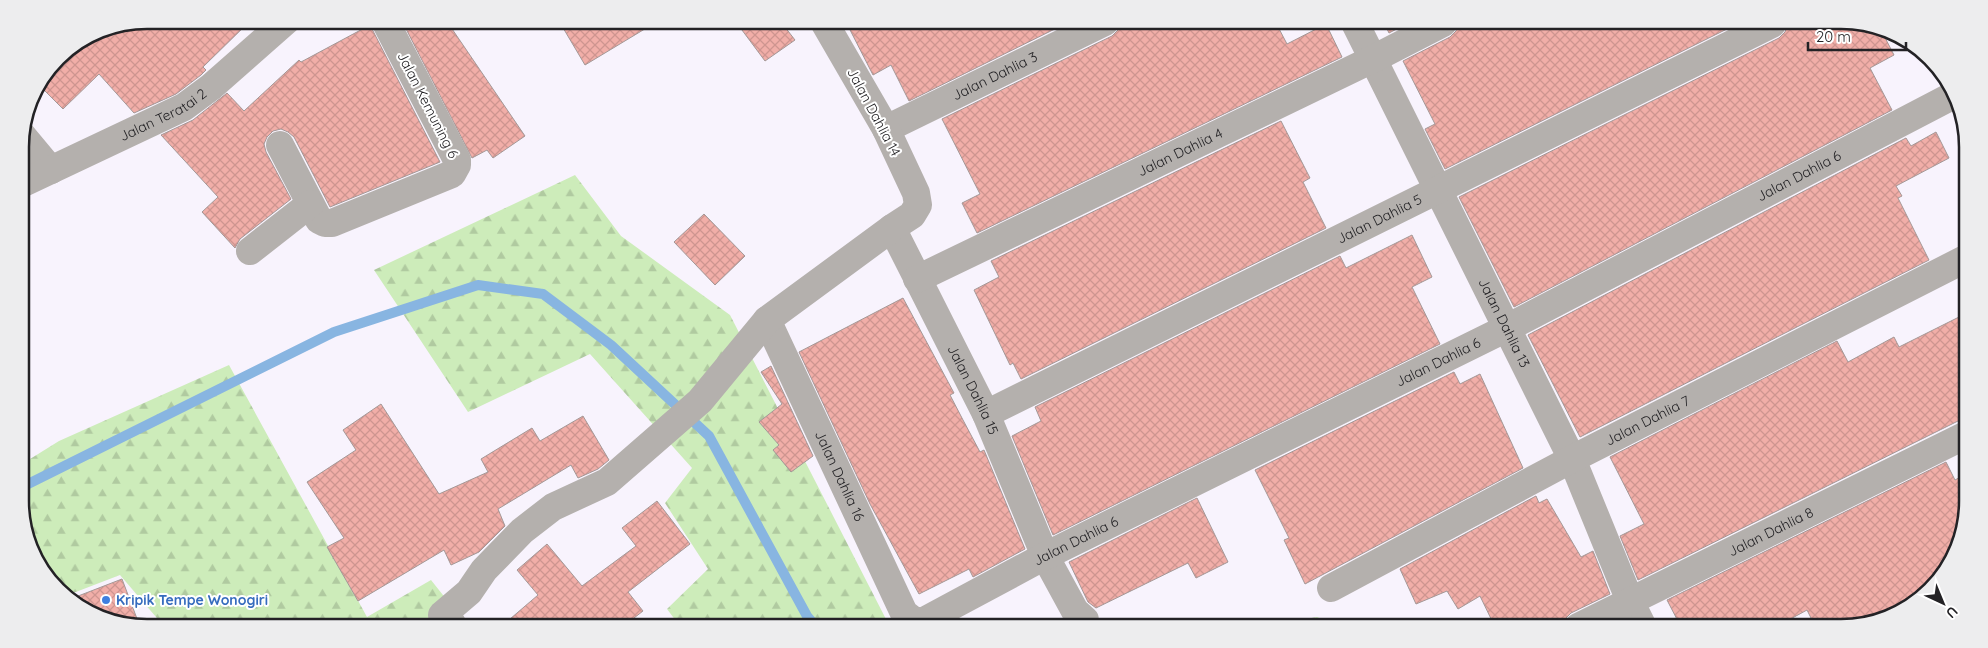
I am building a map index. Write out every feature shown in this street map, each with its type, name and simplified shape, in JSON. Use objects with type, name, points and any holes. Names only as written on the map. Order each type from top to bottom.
[{"type":"street","name":"Jalan Teratai 2","points":[[29,180],[184,107],[211,87],[277,29]]},
{"type":"street","name":"Jalan Kemuning 6","points":[[280,145],[319,220],[326,223],[452,174],[458,160],[389,29]]},
{"type":"street","name":"Jalan Dahlia 14","points":[[828,29],[886,129],[916,193],[918,205],[912,215],[892,228]]},
{"type":"street","name":"Jalan Dahlia 3","points":[[886,129],[1091,29]]},
{"type":"street","name":"Jalan Dahlia 13","points":[[1358,29],[1572,459],[1630,601],[1640,619]]},
{"type":"street","name":"Jalan Dahlia 4","points":[[917,279],[1431,29]]},
{"type":"street","name":"Jalan Dahlia 5","points":[[986,414],[1762,29]]},
{"type":"street","name":"Jalan Dahlia 6","points":[[928,619],[1045,556],[1507,328],[1948,98]]},
{"type":"street","points":[[29,144],[51,170]]},
{"type":"street","points":[[250,251],[310,204]]},
{"type":"street","points":[[446,619],[442,615],[469,592],[484,570],[522,531],[553,507],[608,482],[700,401],[767,320],[892,228]]},
{"type":"street","name":"Jalan Dahlia 15","points":[[892,228],[986,414],[1045,556],[1074,610],[1084,619]]},
{"type":"street","name":"Jalan Dahlia 7","points":[[1331,588],[1572,459],[1959,262]]},
{"type":"street","name":"Jalan Dahlia 16","points":[[767,320],[904,613],[912,619]]},
{"type":"street","name":"Jalan Dahlia 8","points":[[1594,619],[1959,438]]},
{"type":"green space","points":[[575,175],[621,236],[730,315],[886,619],[674,619],[667,609],[708,569],[665,503],[692,468],[590,354],[468,412],[374,270]]},
{"type":"green space","points":[[229,365],[367,617],[431,580],[462,619],[158,619],[120,575],[73,593],[53,573],[41,553],[35,539],[30,517],[29,460],[59,441]]},
{"type":"green space","points":[[1317,617],[1322,619],[1306,619]]},
{"type":"building","points":[[242,29],[203,67],[206,70],[201,75],[176,94],[134,113],[99,74],[63,109],[44,90],[63,63],[95,41],[109,35],[131,30]]},
{"type":"building","points":[[363,29],[372,29],[440,162],[330,207],[294,137],[281,129],[273,131],[267,137],[264,144],[266,152],[291,199],[240,239],[235,248],[202,212],[218,197],[161,135],[193,120],[227,93],[244,111],[299,60],[301,62]]},
{"type":"building","points":[[406,29],[452,29],[525,136],[493,158],[487,150],[472,158]]},
{"type":"building","points":[[564,29],[645,29],[585,65]]},
{"type":"building","points":[[741,29],[786,29],[795,40],[765,61]]},
{"type":"building","points":[[850,29],[1055,29],[909,101],[891,65],[873,75]]},
{"type":"building","points":[[1279,29],[1287,44],[1316,29],[1328,29],[1342,57],[977,233],[962,203],[980,194],[942,119],[1112,36],[1118,30]]},
{"type":"building","points":[[1387,29],[1397,29],[1389,33]]},
{"type":"building","points":[[1457,29],[1727,29],[1445,169],[1425,129],[1435,124],[1403,61],[1450,37]]},
{"type":"building","points":[[1786,29],[1841,29],[1857,30],[1885,38],[1894,55],[1870,68],[1892,110],[1514,307],[1459,197],[1779,38]]},
{"type":"building","points":[[1281,121],[1310,178],[1303,182],[1326,228],[1021,379],[1013,363],[1010,365],[974,290],[999,277],[991,261]]},
{"type":"building","points":[[1936,132],[1949,158],[1896,186],[1902,196],[1898,198],[1929,260],[1580,437],[1528,335],[1906,138],[1911,146]]},
{"type":"building","points":[[704,214],[745,256],[715,285],[674,242]]},
{"type":"building","points":[[1412,235],[1432,277],[1412,287],[1440,344],[1053,535],[1012,436],[1041,421],[1035,407],[1340,256],[1346,268]]},
{"type":"building","points":[[903,298],[954,393],[950,395],[980,452],[984,450],[1025,549],[973,577],[969,569],[919,594],[870,504],[799,352]]},
{"type":"building","points":[[1959,317],[1959,420],[1638,580],[1620,536],[1644,524],[1610,457],[1837,341],[1848,362],[1894,337],[1899,347]]},
{"type":"building","points":[[771,366],[813,456],[791,472],[773,450],[779,445],[759,422],[782,404],[761,372]]},
{"type":"building","points":[[1454,372],[1460,384],[1480,374],[1523,468],[1305,584],[1284,540],[1289,538],[1255,470]]},
{"type":"building","points":[[381,404],[439,494],[488,472],[481,459],[532,428],[540,441],[583,416],[609,460],[598,469],[578,478],[571,465],[498,509],[505,526],[479,552],[451,565],[444,550],[358,601],[327,547],[344,538],[307,482],[356,450],[343,430]]},
{"type":"building","points":[[1946,462],[1955,480],[1959,478],[1958,517],[1955,532],[1943,560],[1931,578],[1918,578],[1918,591],[1893,607],[1879,613],[1849,619],[1812,619],[1807,610],[1790,619],[1677,619],[1667,600]]},
{"type":"building","points":[[1536,496],[1539,503],[1547,499],[1581,557],[1593,551],[1610,594],[1571,613],[1565,619],[1491,619],[1480,596],[1458,609],[1447,591],[1416,604],[1400,569]]},
{"type":"building","points":[[1197,498],[1228,562],[1196,578],[1188,563],[1096,608],[1088,602],[1069,562]]},
{"type":"building","points":[[657,501],[690,544],[628,592],[643,611],[633,619],[510,619],[538,595],[517,570],[547,544],[582,586],[636,546],[622,528]]},
{"type":"building","name":"Kripik Tempe Wonogiri","points":[[122,579],[137,618],[116,615],[102,610],[77,596]]},
{"type":"waterway","points":[[29,484],[334,332],[478,285],[543,294],[611,345],[709,436],[810,619]]},
{"type":"place","name":"Kripik Tempe Wonogiri","points":[[106,600]]}]
